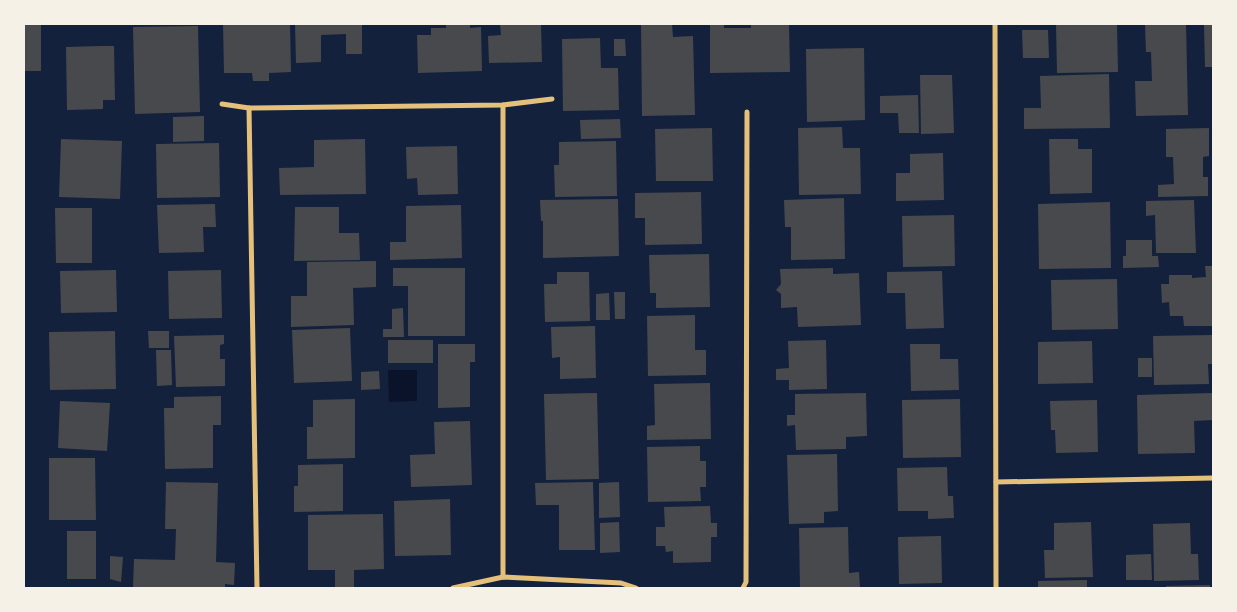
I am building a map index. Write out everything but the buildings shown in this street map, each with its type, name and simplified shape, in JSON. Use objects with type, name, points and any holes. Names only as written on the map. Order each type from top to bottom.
[{"type":"street","points":[[995,24],[996,588]]},
{"type":"street","points":[[222,104],[249,108],[503,105],[552,99]]},
{"type":"street","points":[[503,105],[503,577]]},
{"type":"street","points":[[249,108],[257,588]]},
{"type":"street","points":[[743,588],[746,582],[747,112]]},
{"type":"street","points":[[996,482],[1213,478]]},
{"type":"street","points":[[452,588],[503,577],[621,583],[636,588]]},
{"type":"water","points":[[388,370],[417,370],[417,401],[389,402]]}]
